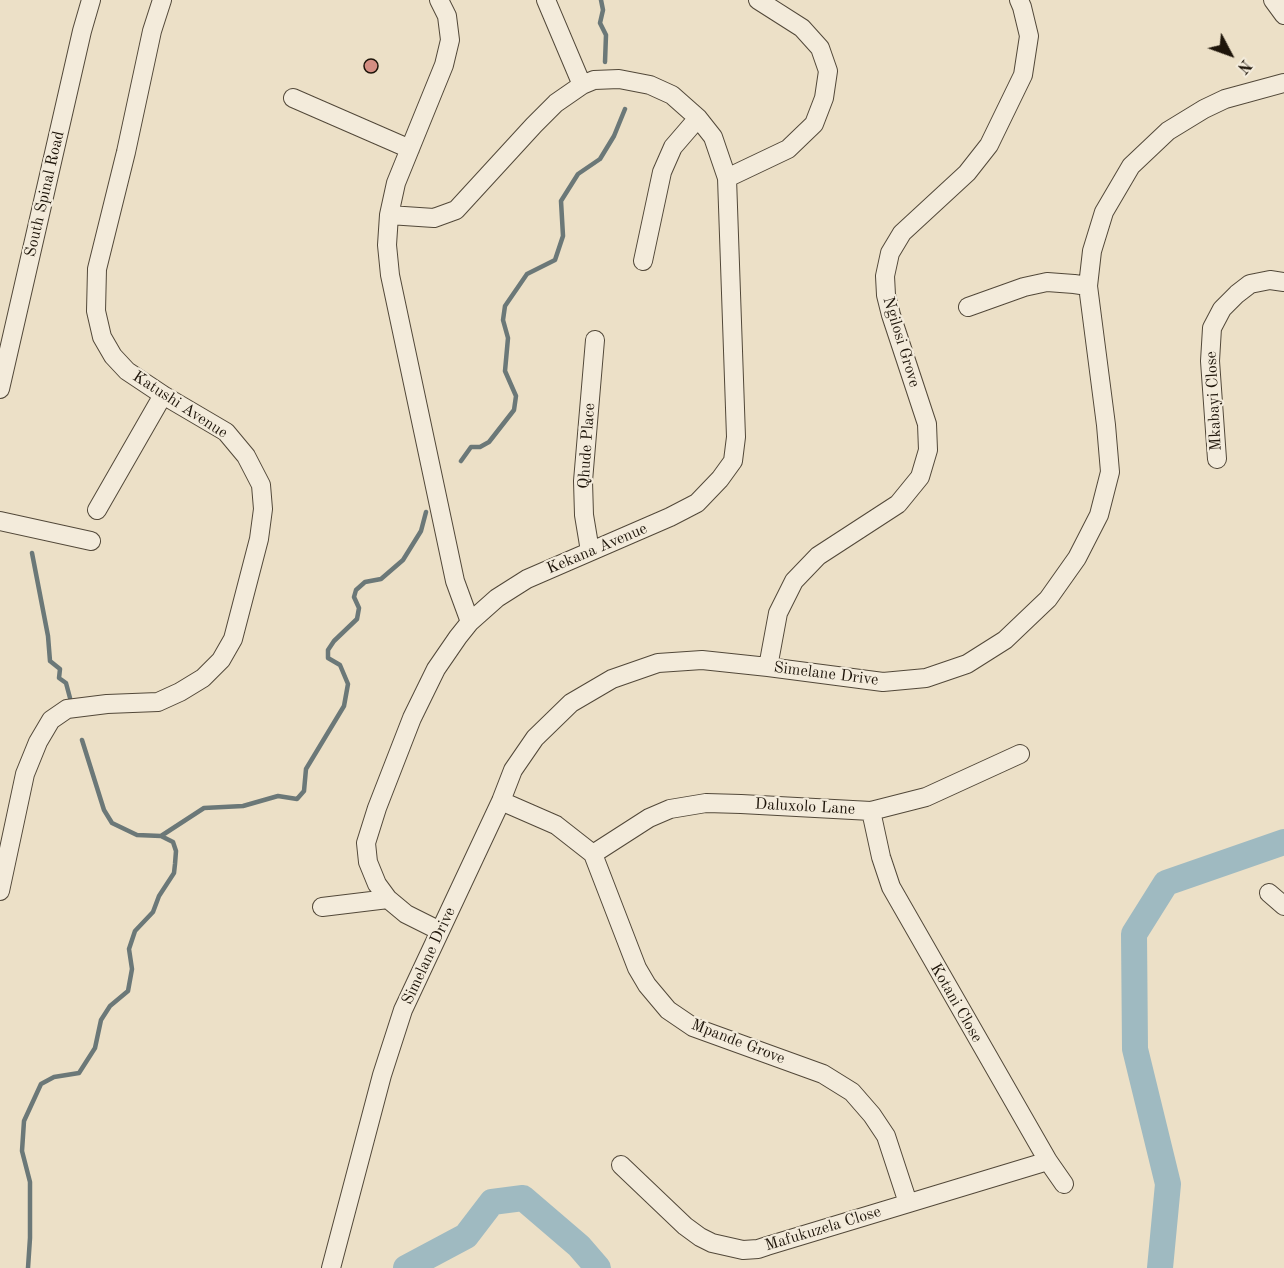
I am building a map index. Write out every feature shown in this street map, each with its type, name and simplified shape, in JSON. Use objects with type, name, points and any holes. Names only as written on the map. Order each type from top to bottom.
[{"type":"street","name":"South Spinal Road","points":[[0,389],[91,0]]},
{"type":"street","name":"Katushi Avenue","points":[[0,891],[25,774],[38,741],[51,720],[67,709],[107,704],[158,702],[203,678],[221,660],[233,639],[260,539],[263,509],[261,485],[246,456],[226,432],[127,371],[113,356],[102,337],[96,311],[97,269],[126,152],[152,31],[162,0]]},
{"type":"street","points":[[439,0],[447,16],[450,40],[444,65],[396,183],[389,215],[387,245],[390,275],[455,581],[470,622]]},
{"type":"street","points":[[546,0],[582,85]]},
{"type":"street","points":[[727,178],[788,149],[814,124],[824,98],[828,71],[820,48],[802,28],[758,0]]},
{"type":"street","name":"Ngilosi Grove","points":[[768,666],[778,613],[794,581],[818,556],[898,504],[920,477],[928,450],[927,424],[891,315],[886,295],[885,276],[890,253],[902,233],[967,173],[989,145],[1023,75],[1029,36],[1019,0]]},
{"type":"street","points":[[1273,0],[1284,15]]},
{"type":"street","name":"Kekana Avenue","points":[[389,215],[434,218],[456,210],[556,103],[582,85],[594,80],[619,79],[650,85],[672,95],[698,118],[714,137],[727,178],[736,437],[733,461],[720,480],[697,503],[527,579],[497,598],[470,622],[436,669],[412,718],[366,843],[368,862],[377,884],[387,899],[406,914],[440,931]]},
{"type":"street","name":"Simelane Drive","points":[[331,1268],[382,1075],[404,1010],[501,801],[513,770],[535,738],[571,703],[612,679],[658,663],[702,660],[768,666],[883,682],[926,678],[967,664],[1005,640],[1048,599],[1077,558],[1099,515],[1110,472],[1088,286],[1092,250],[1104,212],[1131,166],[1168,131],[1225,99],[1284,83]]},
{"type":"street","points":[[292,98],[410,149]]},
{"type":"street","points":[[643,261],[662,172],[673,147],[698,118]]},
{"type":"street","name":"Mkabayi Close","points":[[1217,459],[1210,361],[1212,328],[1222,309],[1250,284],[1270,280],[1284,282]]},
{"type":"street","points":[[968,307],[1024,286],[1047,282],[1088,286]]},
{"type":"street","name":"Qhude Place","points":[[590,551],[584,515],[583,481],[595,340]]},
{"type":"street","points":[[97,510],[163,395]]},
{"type":"street","points":[[0,521],[91,541]]},
{"type":"street","name":"Daluxolo Lane","points":[[593,854],[649,818],[670,809],[706,803],[871,811],[926,797],[1020,754]]},
{"type":"street","points":[[501,801],[556,825],[593,854]]},
{"type":"street","name":"Kotani Close","points":[[871,811],[881,857],[891,887],[1048,1161],[1064,1184]]},
{"type":"street","name":"Mpande Grove","points":[[593,854],[637,968],[647,985],[668,1010],[693,1027],[823,1074],[852,1092],[886,1136],[908,1203]]},
{"type":"street","points":[[1269,892],[1284,906]]},
{"type":"street","points":[[322,907],[387,899]]},
{"type":"street","name":"Mafukuzela Close","points":[[621,1165],[685,1226],[700,1237],[712,1243],[743,1250],[758,1249],[1048,1161]]},
{"type":"building","points":[[368,59],[374,59],[378,66],[374,73],[368,73],[364,69],[364,63]]},
{"type":"waterway","points":[[601,0],[603,10],[600,23],[606,35],[605,62]]},
{"type":"waterway","points":[[461,461],[471,447],[480,447],[489,442],[514,410],[516,396],[505,371],[508,338],[503,320],[505,306],[527,274],[555,260],[563,236],[561,201],[578,174],[600,159],[614,136],[625,109]]},
{"type":"waterway","points":[[161,836],[204,808],[243,806],[278,796],[297,799],[304,791],[306,769],[344,706],[348,684],[340,665],[328,658],[328,650],[357,619],[359,608],[354,597],[356,590],[365,582],[381,579],[403,560],[421,531],[426,512]]},
{"type":"waterway","points":[[32,553],[48,636],[50,661],[60,669],[59,678],[66,683],[70,698]]},
{"type":"waterway","points":[[28,1268],[30,1182],[22,1151],[24,1121],[41,1084],[54,1077],[79,1073],[95,1048],[101,1020],[110,1006],[128,991],[132,969],[129,949],[135,931],[153,912],[159,896],[174,873],[175,864],[176,851],[173,842],[161,836],[137,835],[112,823],[104,810],[82,740]]},
{"type":"waterway","points":[[1160,1268],[1168,1184],[1135,1049],[1134,934],[1166,883],[1284,842]]},
{"type":"waterway","points":[[406,1268],[466,1236],[492,1202],[523,1198],[579,1246],[598,1268]]}]
